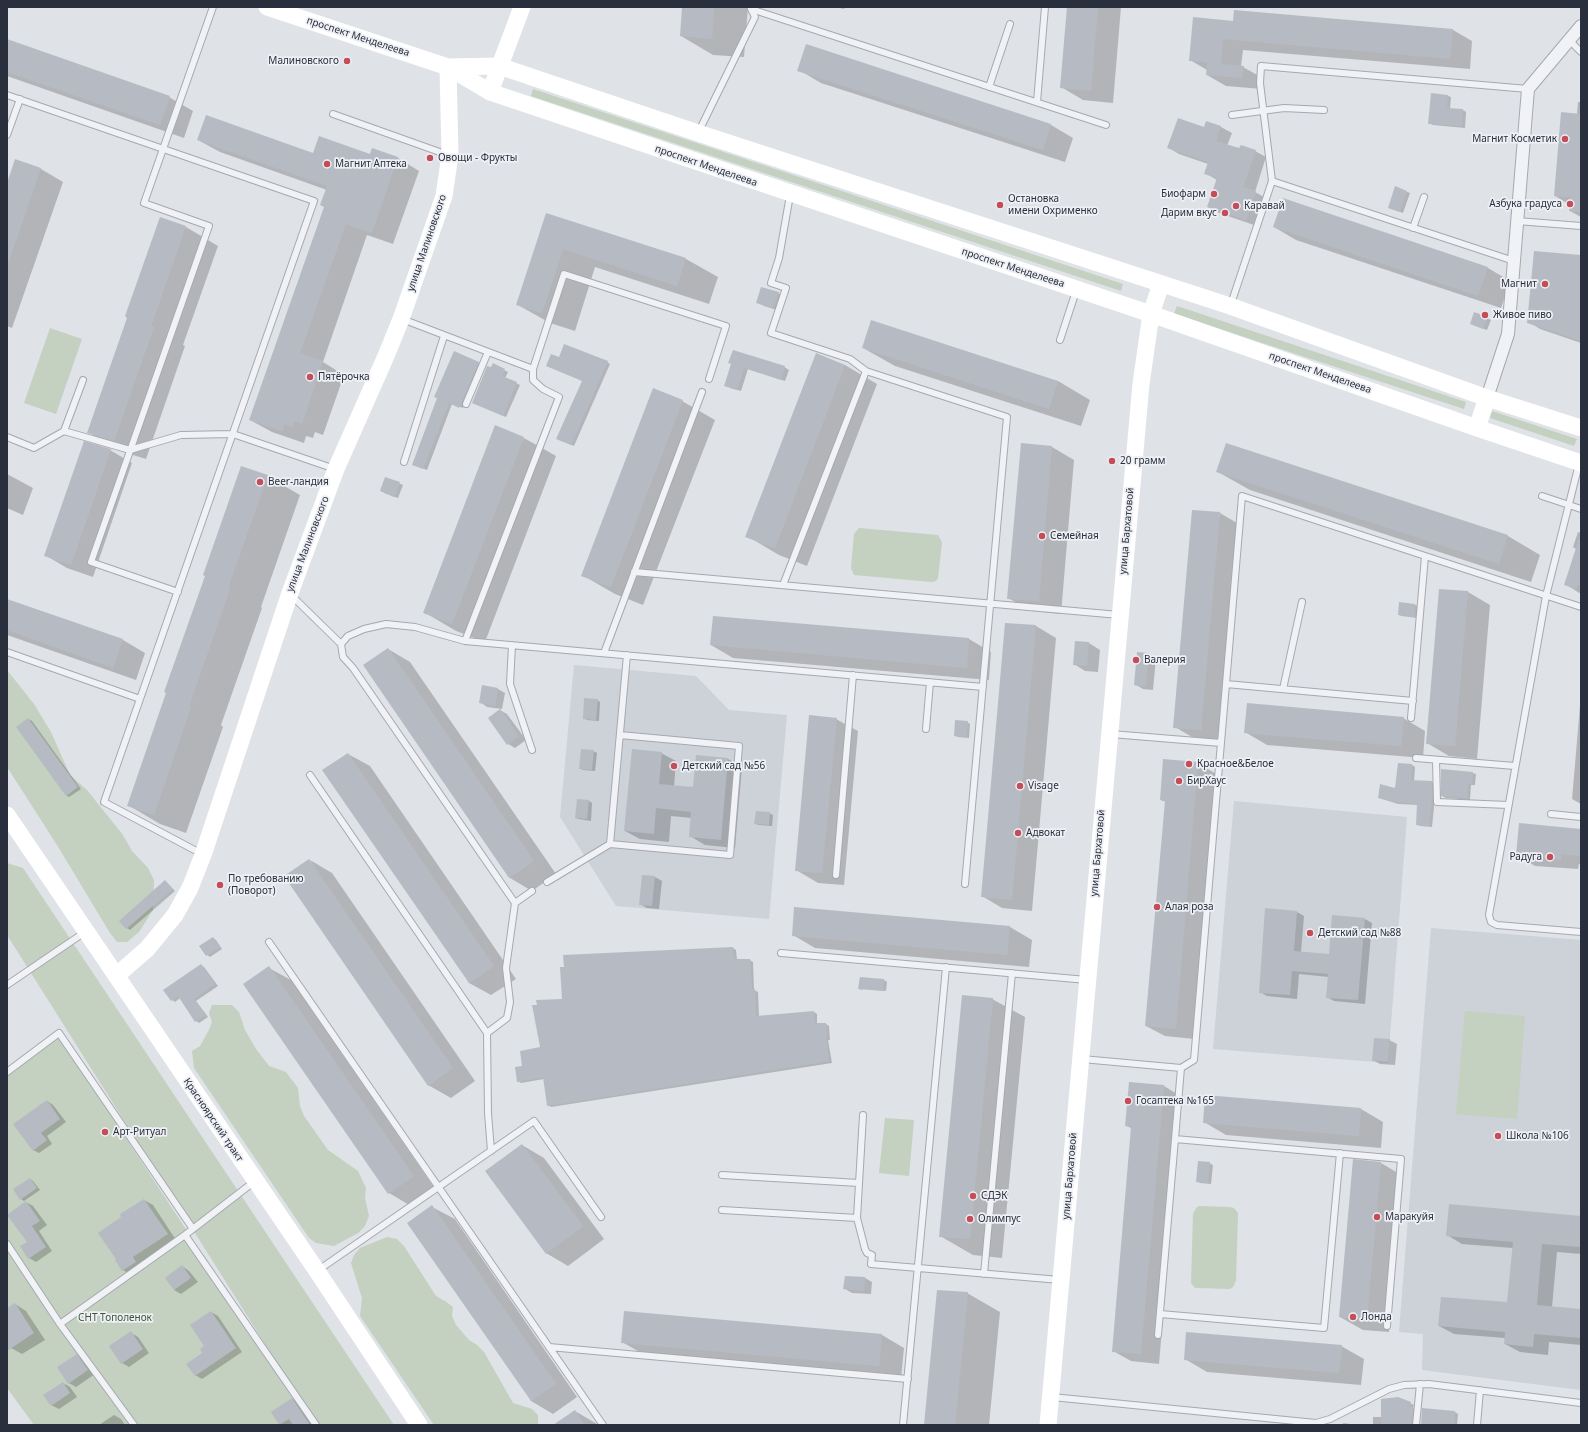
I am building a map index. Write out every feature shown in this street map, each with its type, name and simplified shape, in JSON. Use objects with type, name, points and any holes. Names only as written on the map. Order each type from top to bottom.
[{"type":"main road","name":"проспект Менделеева","points":[[267,7],[295,14],[448,67],[490,92],[1151,314],[1477,428],[1580,461]]},
{"type":"main road","points":[[490,92],[522,7]]},
{"type":"main road","name":"проспект Менделеева","points":[[448,67],[500,66],[698,133],[1230,306],[1487,398],[1581,428]]},
{"type":"main road","name":"улица Малиновского","points":[[116,976],[147,949],[174,915],[190,888],[203,855],[290,593],[336,470],[401,319],[444,196],[450,155],[448,67]]},
{"type":"main road","name":"улица Бархатовой","points":[[1048,1425],[1140,384],[1151,314],[1161,284]]},
{"type":"main road","points":[[1477,428],[1487,398]]},
{"type":"main road","name":"Красноярский тракт","points":[[7,815],[317,1271],[419,1425]]},
{"type":"street","points":[[1487,398],[1508,334],[1528,89],[1581,26]]},
{"type":"lane","points":[[178,592],[91,562],[209,226],[144,203],[213,7]]},
{"type":"lane","points":[[1037,102],[1045,7]]},
{"type":"lane","points":[[751,8],[1106,124]]},
{"type":"lane","points":[[698,133],[755,17],[751,8]]},
{"type":"lane","points":[[989,87],[1010,24]]},
{"type":"lane","points":[[1569,40],[1581,52]]},
{"type":"lane","points":[[1230,306],[1272,180],[1260,83],[1261,66],[1528,89]]},
{"type":"lane","points":[[7,94],[314,202],[104,802],[203,855]]},
{"type":"lane","points":[[7,135],[20,99]]},
{"type":"lane","points":[[1232,115],[1284,108],[1324,110]]},
{"type":"lane","points":[[333,114],[450,155]]},
{"type":"lane","points":[[1272,180],[1514,262]]},
{"type":"lane","points":[[790,194],[779,258],[771,284],[786,288],[771,333],[850,359],[866,371],[1007,417],[965,884]]},
{"type":"lane","points":[[1413,228],[1424,197]]},
{"type":"lane","points":[[1517,221],[1581,226]]},
{"type":"lane","points":[[465,641],[559,397],[543,389],[533,380],[533,369],[564,274],[726,326],[709,379]]},
{"type":"lane","points":[[1060,340],[1077,289]]},
{"type":"lane","points":[[401,319],[533,369]]},
{"type":"lane","points":[[404,462],[444,336]]},
{"type":"lane","points":[[466,404],[488,352]]},
{"type":"lane","points":[[783,585],[866,371]]},
{"type":"lane","points":[[7,437],[34,448],[64,431],[83,380]]},
{"type":"lane","points":[[604,653],[702,392]]},
{"type":"lane","points":[[64,431],[130,450],[181,435],[233,434],[336,470]]},
{"type":"lane","points":[[1580,461],[1546,596],[1489,911],[1489,919],[1497,925],[1581,932]]},
{"type":"lane","points":[[1080,1059],[1181,1068],[1194,1060],[1242,496],[1581,607]]},
{"type":"lane","points":[[1542,496],[1581,509]]},
{"type":"lane","points":[[1411,718],[1425,556]]},
{"type":"lane","points":[[634,572],[1119,615]]},
{"type":"lane","points":[[290,593],[341,644],[343,657],[353,668],[514,903],[506,968],[510,1002],[507,1018],[487,1033]]},
{"type":"lane","points":[[1283,689],[1302,602]]},
{"type":"lane","points":[[341,644],[348,636],[364,629],[386,624],[416,627],[465,641],[983,687]]},
{"type":"lane","points":[[512,645],[510,684],[532,750]]},
{"type":"lane","points":[[7,652],[140,699]]},
{"type":"lane","points":[[610,844],[627,655]]},
{"type":"lane","points":[[836,876],[853,675]]},
{"type":"lane","points":[[926,729],[930,682]]},
{"type":"lane","points":[[1226,684],[1413,700]]},
{"type":"lane","points":[[1109,734],[1221,743]]},
{"type":"lane","points":[[547,882],[610,844],[730,854],[739,746],[620,735]]},
{"type":"lane","points":[[1416,758],[1515,766]]},
{"type":"lane","points":[[1436,760],[1437,802],[1508,805]]},
{"type":"lane","points":[[310,775],[487,1033],[488,1113],[491,1151]]},
{"type":"lane","points":[[1551,814],[1581,817]]},
{"type":"lane","points":[[514,903],[532,891]]},
{"type":"lane","points":[[7,985],[86,932]]},
{"type":"lane","points":[[269,942],[603,1425]]},
{"type":"lane","points":[[781,953],[1087,980]]},
{"type":"lane","points":[[903,1425],[946,968]]},
{"type":"lane","points":[[984,1274],[1012,973]]},
{"type":"lane","points":[[7,1072],[59,1033],[193,1229]]},
{"type":"lane","points":[[1158,1335],[1181,1068]]},
{"type":"lane","points":[[863,1115],[857,1218],[865,1249],[867,1253],[872,1256],[871,1264],[1060,1280]]},
{"type":"lane","points":[[317,1271],[534,1121],[601,1217]]},
{"type":"lane","points":[[1175,1139],[1401,1159],[1387,1326]]},
{"type":"lane","points":[[1160,1314],[1324,1328],[1340,1153]]},
{"type":"lane","points":[[722,1175],[859,1183]]},
{"type":"lane","points":[[60,1324],[185,1235],[255,1181]]},
{"type":"lane","points":[[722,1210],[857,1218]]},
{"type":"lane","points":[[185,1235],[316,1425]]},
{"type":"lane","points":[[7,1244],[60,1324],[134,1425]]},
{"type":"lane","points":[[549,1347],[908,1379]]},
{"type":"lane","points":[[1416,1425],[1420,1384]]},
{"type":"lane","points":[[1050,1397],[1316,1424],[1330,1419],[1389,1389],[1404,1385],[1429,1384],[1581,1403]]},
{"type":"lane","points":[[1477,1425],[1480,1390]]},
{"type":"shaded area","name":"Детский сад №56","points":[[574,665],[696,676],[729,710],[787,715],[769,919],[616,906],[560,817]]},
{"type":"shaded area","name":"Детский сад №88","points":[[1234,801],[1407,817],[1388,1063],[1213,1049]]},
{"type":"shaded area","name":"Школа №106","points":[[1431,928],[1581,940],[1581,1390],[1422,1370],[1423,1334],[1399,1332]]},
{"type":"green space","points":[[533,89],[1123,284],[1121,291],[531,96]]},
{"type":"green space","points":[[1177,306],[1466,402],[1464,409],[1174,314]]},
{"type":"green space","points":[[50,328],[82,339],[56,414],[24,403]]},
{"type":"green space","points":[[1492,411],[1577,439],[1574,446],[1490,418]]},
{"type":"green space","points":[[859,528],[938,535],[942,542],[938,578],[936,581],[932,582],[854,575],[851,568],[854,534]]},
{"type":"green space","points":[[7,670],[34,704],[51,732],[70,775],[87,790],[123,835],[132,851],[148,868],[154,880],[153,910],[139,932],[127,942],[117,942],[110,933],[57,845],[7,767]]},
{"type":"green space","points":[[7,863],[23,868],[394,1425],[316,1425],[7,935]]},
{"type":"green space","points":[[212,1005],[232,1005],[239,1012],[245,1030],[256,1049],[269,1066],[286,1072],[298,1088],[300,1106],[304,1116],[328,1150],[358,1171],[366,1188],[365,1198],[369,1216],[365,1226],[358,1233],[334,1246],[316,1243],[309,1238],[194,1068],[192,1051],[200,1046],[209,1030],[212,1022],[209,1013]]},
{"type":"green space","points":[[1465,1011],[1525,1016],[1517,1119],[1456,1114]]},
{"type":"green space","name":"СНТ Тополенок","points":[[56,1032],[315,1425],[34,1425],[7,1388],[7,1068]]},
{"type":"green space","points":[[885,1118],[914,1120],[909,1176],[879,1173]]},
{"type":"green space","points":[[1199,1206],[1230,1207],[1234,1208],[1238,1213],[1236,1281],[1230,1289],[1195,1288],[1191,1283],[1193,1214]]},
{"type":"green space","points":[[387,1237],[397,1239],[404,1246],[436,1296],[453,1307],[452,1316],[456,1325],[469,1340],[484,1352],[513,1403],[532,1409],[538,1415],[538,1425],[434,1425],[360,1316],[362,1298],[351,1263],[354,1255],[360,1248]]},
{"type":"building","points":[[682,7],[714,7],[712,39],[680,36]]},
{"type":"building","points":[[1067,7],[1098,7],[1091,91],[1060,88]]},
{"type":"building","points":[[1234,10],[1453,29],[1450,59],[1223,39],[1221,64],[1244,66],[1242,78],[1206,75],[1207,62],[1189,61],[1193,17],[1233,21]]},
{"type":"building","points":[[7,39],[170,96],[160,125],[7,72]]},
{"type":"building","points":[[806,44],[1051,124],[1043,150],[797,71]]},
{"type":"building","points":[[1431,93],[1448,95],[1447,108],[1463,109],[1462,126],[1428,124]]},
{"type":"building","points":[[1561,112],[1581,114],[1581,212],[1569,211],[1570,197],[1554,196]]},
{"type":"building","points":[[206,115],[313,153],[319,136],[370,154],[372,148],[398,157],[372,233],[346,224],[300,353],[323,361],[302,424],[294,421],[292,427],[285,424],[282,431],[249,420],[324,207],[320,205],[327,186],[197,140]]},
{"type":"building","points":[[1178,118],[1204,127],[1206,121],[1221,126],[1216,141],[1239,148],[1241,145],[1256,150],[1243,187],[1256,191],[1246,220],[1207,207],[1217,178],[1204,174],[1208,162],[1167,148]]},
{"type":"building","points":[[15,159],[41,168],[9,261],[7,261],[7,183]]},
{"type":"building","points":[[1395,186],[1407,191],[1400,212],[1388,208]]},
{"type":"building","points":[[1283,198],[1488,267],[1478,296],[1273,227]]},
{"type":"building","points":[[546,213],[686,258],[677,286],[563,249],[542,313],[516,305]]},
{"type":"building","points":[[160,217],[186,226],[151,326],[154,327],[114,441],[87,433],[127,318],[125,316]]},
{"type":"building","name":"Магнит","points":[[1534,251],[1581,255],[1581,341],[1527,323]]},
{"type":"building","points":[[761,287],[779,292],[773,308],[756,303]]},
{"type":"building","points":[[1474,312],[1488,317],[1483,329],[1470,324]]},
{"type":"building","points":[[871,320],[1058,381],[1049,409],[862,348]]},
{"type":"building","points":[[564,344],[608,361],[571,445],[556,439],[582,381],[546,366],[551,354],[559,357]]},
{"type":"building","points":[[733,350],[785,366],[781,380],[744,368],[737,390],[724,386],[731,364],[728,363]]},
{"type":"building","points":[[454,351],[479,362],[459,408],[449,403],[423,469],[412,465],[437,398],[434,397]]},
{"type":"building","points":[[816,353],[845,365],[775,548],[745,537]]},
{"type":"building","points":[[493,363],[505,369],[502,376],[517,382],[503,416],[472,403],[487,366],[491,367]]},
{"type":"building","points":[[653,388],[683,400],[611,587],[581,576]]},
{"type":"building","points":[[495,425],[524,437],[452,624],[423,613]]},
{"type":"building","points":[[84,441],[111,449],[71,565],[44,556]]},
{"type":"building","points":[[1021,443],[1052,446],[1039,601],[1007,599]]},
{"type":"building","points":[[1226,443],[1508,535],[1499,564],[1216,472]]},
{"type":"building","points":[[241,466],[268,475],[228,588],[230,589],[189,706],[191,707],[154,815],[127,806],[166,693],[164,692],[205,576],[203,575]]},
{"type":"building","points":[[385,477],[400,482],[394,497],[380,491]]},
{"type":"building","points":[[1192,510],[1220,512],[1201,730],[1173,728]]},
{"type":"building","points":[[1579,539],[1581,539],[1581,586],[1577,585],[1576,589],[1564,585]]},
{"type":"building","points":[[1439,589],[1468,591],[1455,746],[1426,744]]},
{"type":"building","points":[[7,599],[123,639],[113,668],[7,630]]},
{"type":"building","points":[[1399,602],[1415,604],[1414,617],[1398,615]]},
{"type":"building","points":[[713,616],[969,638],[967,668],[710,645]]},
{"type":"building","points":[[1005,623],[1036,625],[1012,900],[981,897]]},
{"type":"building","points":[[1075,641],[1089,642],[1087,666],[1073,665]]},
{"type":"building","points":[[388,648],[534,861],[509,878],[363,665]]},
{"type":"building","points":[[1137,652],[1149,653],[1146,687],[1134,685]]},
{"type":"building","points":[[482,685],[498,688],[495,706],[479,703]]},
{"type":"building","points":[[584,698],[598,699],[596,720],[583,719]]},
{"type":"building","points":[[1247,703],[1404,717],[1401,746],[1244,733]]},
{"type":"building","points":[[500,709],[519,736],[507,745],[488,718]]},
{"type":"building","points":[[809,715],[837,718],[822,873],[795,871]]},
{"type":"building","points":[[28,718],[78,787],[66,796],[16,727]]},
{"type":"building","points":[[955,720],[968,721],[966,737],[954,736]]},
{"type":"building","points":[[581,749],[594,750],[592,770],[579,769]]},
{"type":"building","points":[[632,749],[662,752],[659,784],[693,787],[696,755],[728,758],[721,840],[689,837],[691,812],[656,808],[654,834],[624,831]]},
{"type":"building","points":[[348,753],[494,966],[469,983],[322,770]]},
{"type":"building","points":[[1163,759],[1198,762],[1176,1029],[1145,1026],[1165,801],[1160,800]]},
{"type":"building","points":[[1398,763],[1412,764],[1411,780],[1432,781],[1429,826],[1416,825],[1417,804],[1394,802],[1378,798],[1380,784],[1395,788]]},
{"type":"building","points":[[1441,769],[1473,772],[1472,784],[1468,784],[1467,798],[1441,796]]},
{"type":"building","points":[[577,799],[589,800],[587,819],[575,818]]},
{"type":"building","points":[[756,811],[770,812],[769,825],[754,824]]},
{"type":"building","points":[[1519,823],[1581,829],[1581,856],[1561,854],[1561,860],[1516,856]]},
{"type":"building","points":[[309,859],[453,1068],[428,1086],[284,876]]},
{"type":"building","points":[[642,875],[655,876],[652,906],[639,905]]},
{"type":"building","points":[[165,880],[173,889],[126,929],[119,921]]},
{"type":"building","points":[[794,907],[1010,926],[1007,955],[792,936]]},
{"type":"building","points":[[1265,908],[1297,911],[1294,951],[1329,954],[1332,915],[1365,918],[1358,1000],[1326,998],[1328,974],[1292,971],[1290,995],[1259,993]]},
{"type":"building","points":[[213,937],[220,947],[206,956],[199,946]]},
{"type":"building","points":[[733,947],[734,959],[750,959],[752,989],[755,989],[756,1016],[814,1011],[815,1023],[826,1023],[829,1061],[547,1106],[543,1077],[517,1082],[515,1067],[522,1066],[520,1051],[540,1047],[532,1005],[537,1005],[536,1000],[562,999],[560,967],[564,967],[563,955]]},
{"type":"building","points":[[201,964],[215,984],[194,999],[205,1015],[195,1022],[178,996],[171,1001],[163,990]]},
{"type":"building","points":[[269,966],[414,1176],[388,1194],[243,984]]},
{"type":"building","points":[[860,977],[884,979],[883,991],[858,989]]},
{"type":"building","points":[[962,995],[993,998],[970,1239],[939,1237]]},
{"type":"building","points":[[1374,1038],[1390,1039],[1388,1062],[1372,1061]]},
{"type":"building","points":[[1129,1082],[1164,1085],[1141,1354],[1112,1352],[1131,1127],[1125,1126]]},
{"type":"building","points":[[1205,1095],[1361,1108],[1359,1136],[1203,1123]]},
{"type":"building","points":[[47,1100],[60,1119],[41,1133],[47,1140],[33,1151],[13,1124]]},
{"type":"building","points":[[522,1144],[583,1226],[546,1254],[485,1171]]},
{"type":"building","points":[[1353,1159],[1381,1162],[1367,1320],[1339,1317]]},
{"type":"building","points":[[1198,1161],[1210,1162],[1208,1183],[1196,1182]]},
{"type":"building","points":[[30,1178],[37,1188],[20,1200],[13,1189]]},
{"type":"building","points":[[144,1199],[168,1234],[133,1257],[136,1262],[122,1271],[115,1260],[116,1259],[98,1233],[121,1217],[120,1214]]},
{"type":"building","points":[[26,1201],[40,1221],[32,1226],[46,1247],[28,1259],[20,1246],[27,1242],[7,1215]]},
{"type":"building","points":[[1449,1204],[1581,1216],[1581,1247],[1542,1244],[1537,1305],[1581,1309],[1581,1338],[1534,1334],[1533,1347],[1504,1344],[1505,1332],[1438,1326],[1441,1297],[1507,1302],[1513,1242],[1446,1236]]},
{"type":"building","points":[[432,1205],[556,1384],[531,1401],[407,1223]]},
{"type":"building","points":[[182,1265],[191,1278],[174,1290],[165,1278]]},
{"type":"building","points":[[845,1276],[865,1277],[864,1291],[843,1289]]},
{"type":"building","points":[[937,1290],[968,1292],[955,1425],[924,1425]]},
{"type":"building","points":[[15,1303],[34,1333],[7,1351],[7,1308]]},
{"type":"building","points":[[211,1311],[236,1348],[195,1376],[186,1364],[202,1353],[200,1349],[204,1346],[190,1325]]},
{"type":"building","points":[[624,1311],[882,1334],[879,1366],[621,1343]]},
{"type":"building","points":[[131,1331],[143,1349],[121,1364],[109,1346]]},
{"type":"building","points":[[1186,1332],[1342,1345],[1339,1373],[1184,1360]]},
{"type":"building","points":[[77,1354],[88,1370],[68,1384],[57,1367]]},
{"type":"building","points":[[63,1382],[70,1393],[51,1406],[43,1395]]},
{"type":"building","points":[[1398,1397],[1411,1402],[1410,1407],[1413,1407],[1412,1425],[1381,1425],[1381,1399]]},
{"type":"building","points":[[292,1398],[310,1425],[293,1425],[289,1419],[279,1425],[271,1412]]},
{"type":"building","points":[[1422,1408],[1455,1411],[1454,1425],[1421,1425]]},
{"type":"building","points":[[575,1410],[585,1425],[553,1425]]},
{"type":"place","name":"Малиновского","points":[[347,61]]},
{"type":"place","name":"Магнит Косметик","points":[[1565,139]]},
{"type":"place","name":"Овощи - Фрукты","points":[[430,158]]},
{"type":"place","name":"Магнит Аптека","points":[[327,164]]},
{"type":"place","name":"Биофарм","points":[[1214,194]]},
{"type":"place","name":"Азбука градуса","points":[[1570,204]]},
{"type":"place","name":"Остановка имени Охрименко","points":[[1000,205]]},
{"type":"place","name":"Каравай","points":[[1236,206]]},
{"type":"place","name":"Дарим вкус","points":[[1225,213]]},
{"type":"place","name":"Магнит","points":[[1545,284]]},
{"type":"place","name":"Живое пиво","points":[[1485,315]]},
{"type":"place","name":"Пятёрочка","points":[[310,377]]},
{"type":"place","name":"20 грамм","points":[[1112,461]]},
{"type":"place","name":"Beer-ландия","points":[[260,482]]},
{"type":"place","name":"Семейная","points":[[1042,536]]},
{"type":"place","name":"Валерия","points":[[1136,660]]},
{"type":"place","name":"Красное&Белое","points":[[1189,764]]},
{"type":"place","name":"Детский сад №56","points":[[674,766]]},
{"type":"place","name":"БирХаус","points":[[1179,781]]},
{"type":"place","name":"Visage","points":[[1020,786]]},
{"type":"place","name":"Адвокат","points":[[1018,833]]},
{"type":"place","name":"Радуга","points":[[1550,857]]},
{"type":"place","name":"По требованию (Поворот)","points":[[220,885]]},
{"type":"place","name":"Алая роза","points":[[1157,907]]},
{"type":"place","name":"Детский сад №88","points":[[1310,933]]},
{"type":"place","name":"Госаптека №165","points":[[1128,1101]]},
{"type":"place","name":"Арт-Ритуал","points":[[105,1132]]},
{"type":"place","name":"Школа №106","points":[[1498,1136]]},
{"type":"place","name":"СДЭК","points":[[973,1196]]},
{"type":"place","name":"Маракуйя","points":[[1377,1217]]},
{"type":"place","name":"Олимпус","points":[[970,1219]]},
{"type":"place","name":"Лонда","points":[[1353,1317]]}]
